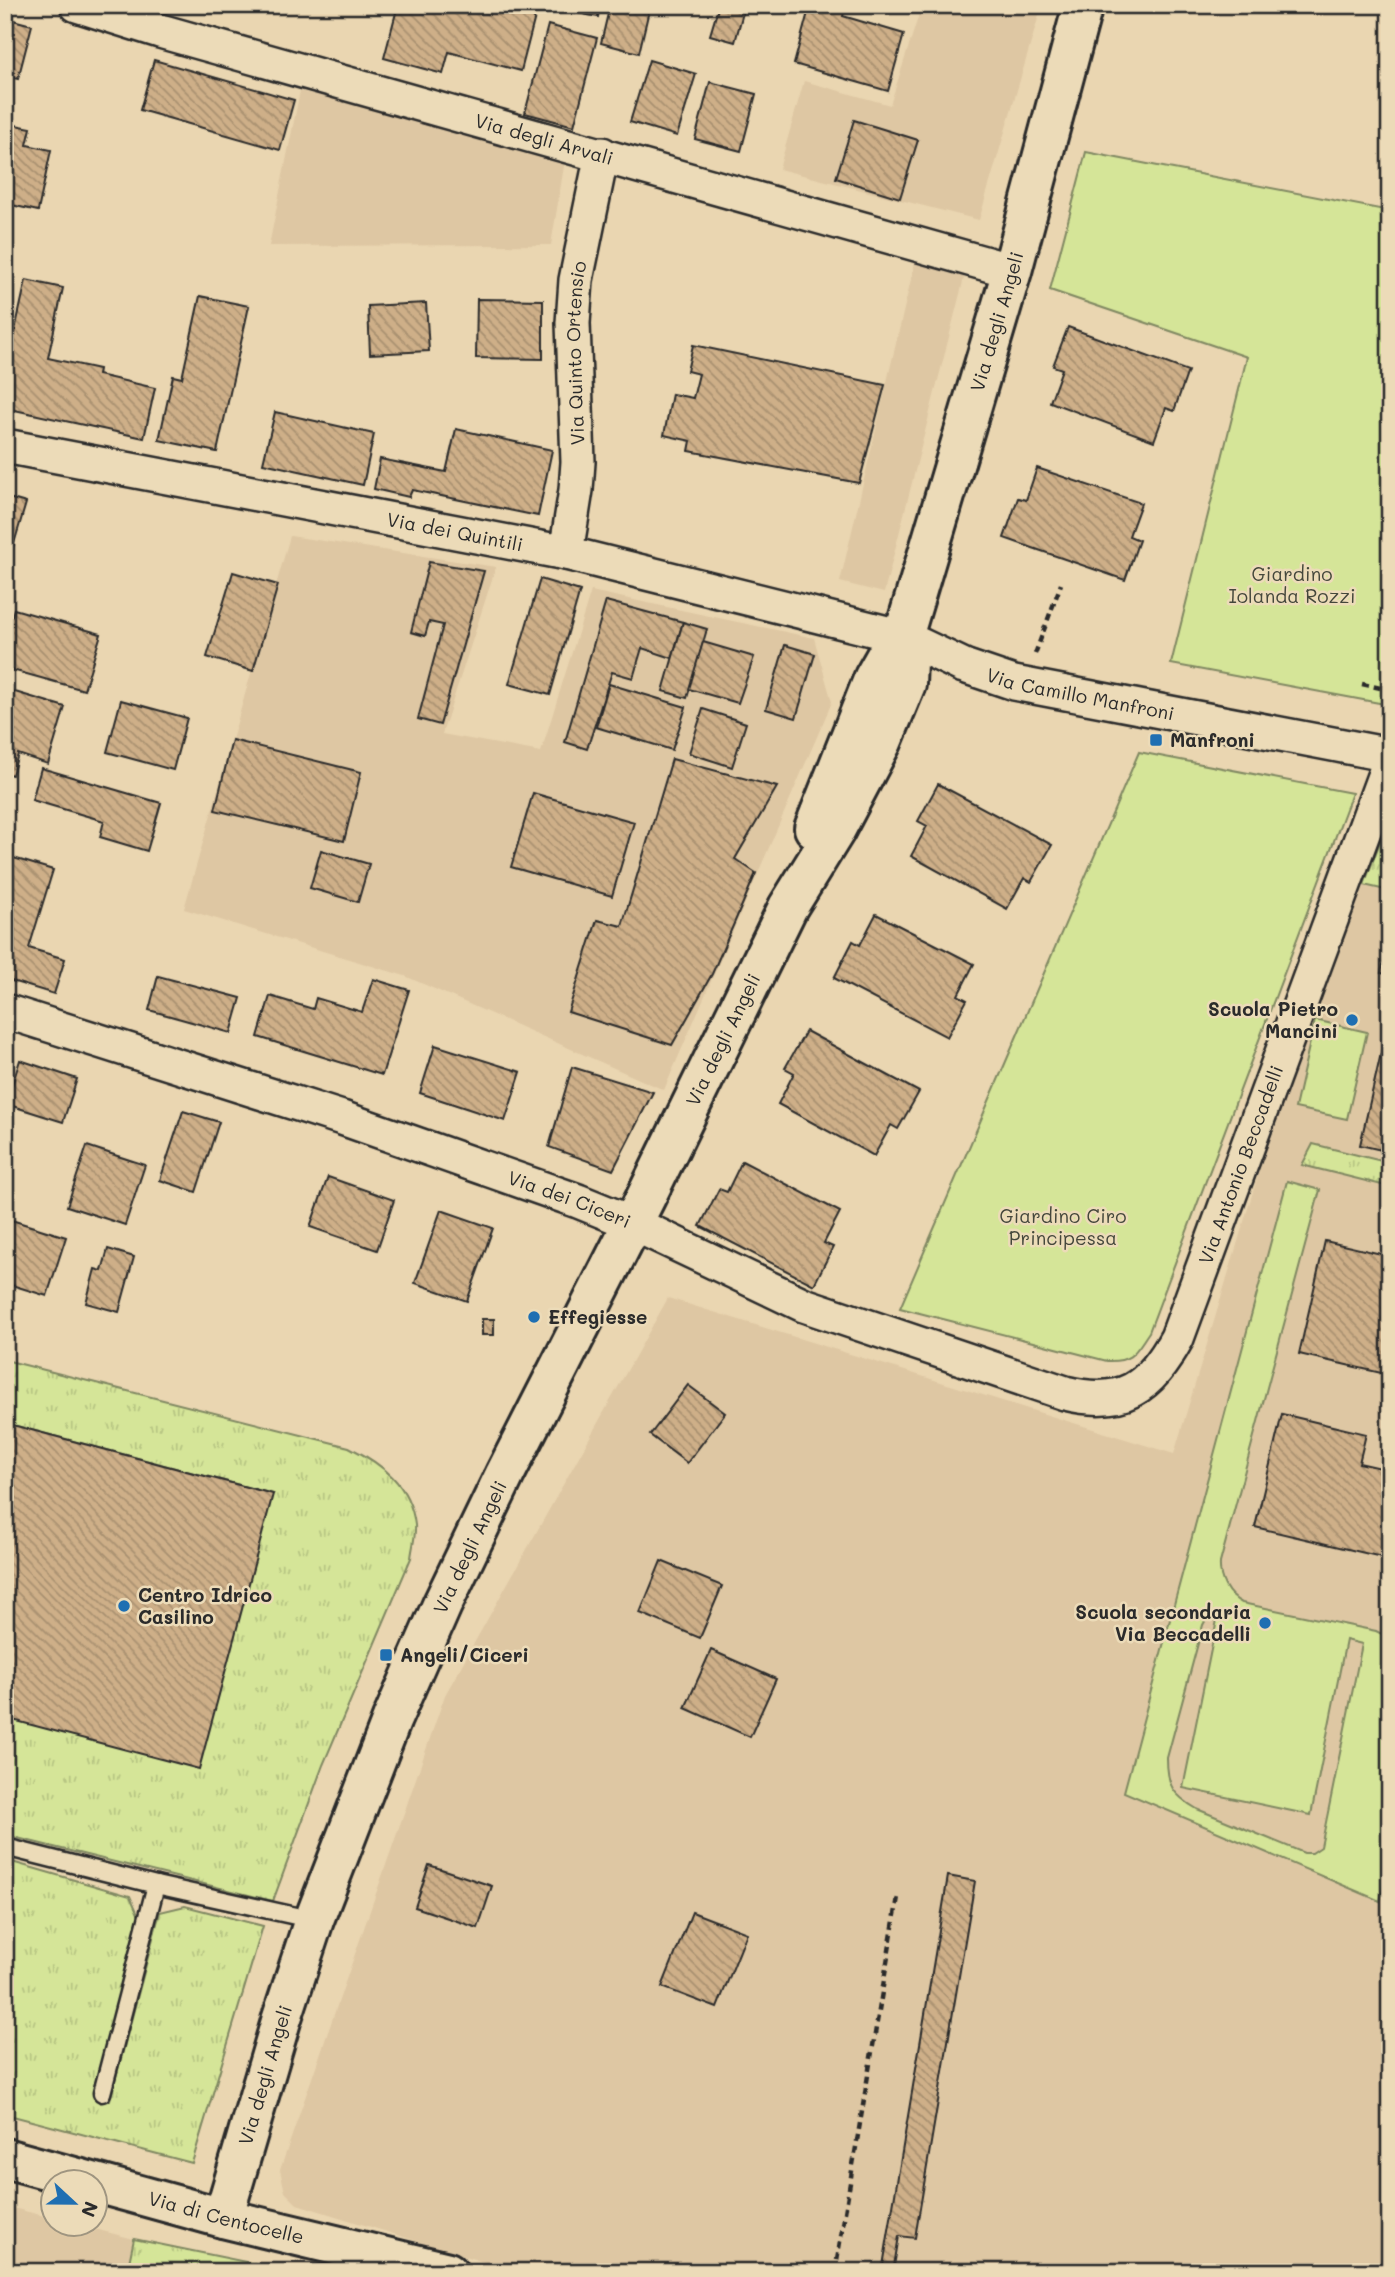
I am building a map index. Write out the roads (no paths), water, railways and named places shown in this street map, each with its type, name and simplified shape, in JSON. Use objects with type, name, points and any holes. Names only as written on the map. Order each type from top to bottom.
[{"type":"street","name":"Via degli Arvali","points":[[77,5],[160,31],[1012,271]]},
{"type":"street","name":"Via degli Angeli","points":[[223,2217],[314,1920],[387,1731],[442,1605],[505,1475],[788,907],[813,830],[874,677],[891,647],[903,637],[1012,271],[1083,5]]},
{"type":"street","name":"Via Quinto Ortensio","points":[[566,552],[578,462],[573,323],[576,280],[602,154]]},
{"type":"street","name":"Via dei Quintili","points":[[5,446],[566,552],[903,637]]},
{"type":"street","name":"Via Camillo Manfroni","points":[[903,637],[964,666],[1014,683],[1390,755]]},
{"type":"street","name":"Via Antonio Beccadelli","points":[[1124,1395],[1137,1388],[1160,1366],[1186,1319],[1390,760]]},
{"type":"street","name":"Via dei Ciceri","points":[[5,1011],[342,1118],[578,1200],[754,1282],[854,1324],[1065,1393],[1093,1399],[1124,1395]]},
{"type":"street","name":"Via di Centocelle","points":[[5,2158],[223,2217],[448,2272]]},
{"type":"lane","points":[[5,1847],[156,1885],[314,1920]]},
{"type":"lane","points":[[102,2093],[156,1885]]},
{"type":"place","name":"Manfroni","points":[[1156,740]]},
{"type":"place","name":"Scuola Pietro Mancini","points":[[1352,1020]]},
{"type":"place","name":"Effegiesse","points":[[534,1317]]},
{"type":"place","name":"Centro Idrico Casilino","points":[[124,1606]]},
{"type":"place","name":"Scuola secondaria Via Beccadelli","points":[[1265,1623]]},
{"type":"place","name":"Angeli/Ciceri","points":[[386,1655]]},
{"type":"park label","name":"Giardino Iolanda Rozzi","points":[[1292,585]]},
{"type":"park label","name":"Giardino Ciro Principessa","points":[[1063,1227]]}]
